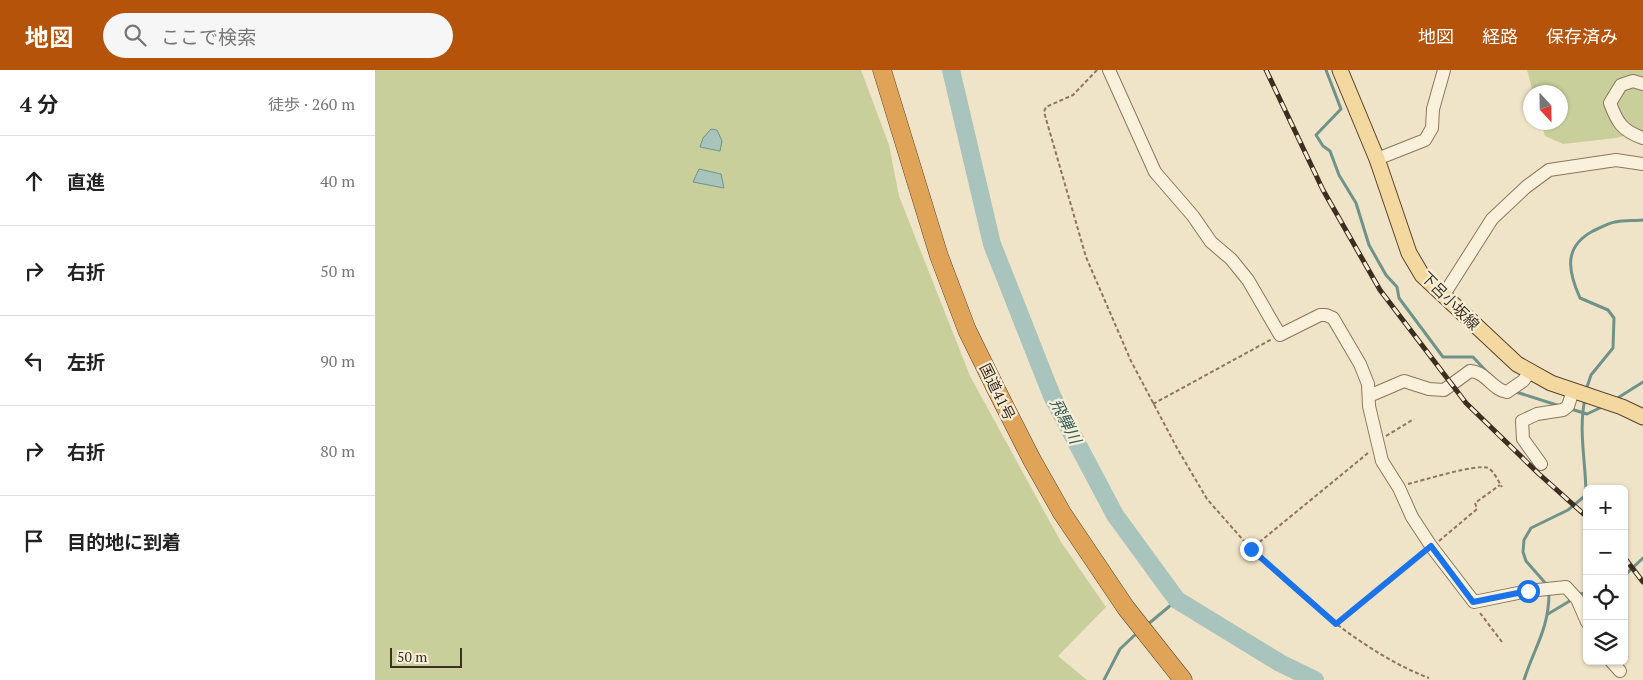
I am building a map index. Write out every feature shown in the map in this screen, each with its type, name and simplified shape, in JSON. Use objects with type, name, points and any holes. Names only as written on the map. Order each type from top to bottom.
[{"type":"highway","name":"国道41号","points":[[882,70],[939,256],[967,330],[995,389],[1062,513],[1126,608],[1183,680]]},
{"type":"main road","name":"下呂小坂線","points":[[1340,70],[1377,159],[1409,253],[1422,275],[1503,353],[1529,372],[1573,391],[1622,407],[1643,418]]},
{"type":"street","points":[[1109,70],[1155,172],[1193,216],[1211,242],[1231,259],[1248,280],[1280,334],[1320,315],[1333,318],[1360,364],[1368,384],[1382,461],[1398,487],[1412,517],[1431,547],[1473,602],[1528,591],[1566,587],[1577,598],[1586,620]]},
{"type":"street","points":[[1377,159],[1425,140],[1432,128],[1433,109],[1444,70]]},
{"type":"street","points":[[1643,84],[1633,81],[1621,85],[1611,103],[1617,122],[1632,135],[1643,138]]},
{"type":"street","points":[[1443,296],[1492,219],[1549,170],[1616,160],[1643,164]]},
{"type":"street","points":[[1369,396],[1404,381],[1429,389],[1444,390],[1471,371],[1485,375],[1496,387],[1507,392],[1523,381],[1529,372]]},
{"type":"street","points":[[1541,464],[1523,438],[1522,421],[1537,414],[1563,410],[1568,406],[1573,391]]},
{"type":"street","points":[[1615,665],[1620,671]]},
{"type":"path","points":[[1097,70],[1073,95],[1046,107],[1044,112],[1086,256],[1131,361],[1153,404],[1207,499],[1251,549],[1336,624],[1415,673],[1429,678]]},
{"type":"path","points":[[1153,404],[1280,334]]},
{"type":"path","points":[[1251,549],[1378,443],[1414,419]]},
{"type":"path","points":[[1336,624],[1477,509],[1475,503],[1501,486],[1491,471],[1484,467],[1450,472],[1398,487]]},
{"type":"path","points":[[1473,602],[1502,642]]},
{"type":"green space","points":[[375,70],[861,70],[889,145],[899,196],[970,376],[1061,542],[1106,607],[1058,656],[1087,680],[375,680]]},
{"type":"green space","points":[[1527,70],[1643,70],[1643,131],[1616,138],[1563,144],[1545,136],[1543,130],[1568,130],[1568,85],[1531,85]]},
{"type":"water","points":[[711,129],[717,130],[722,141],[720,151],[700,147],[703,138]]},
{"type":"water","points":[[699,169],[721,174],[724,188],[693,182]]},
{"type":"waterway","name":"飛騨川","points":[[951,70],[992,244],[1052,396],[1115,515],[1177,600],[1280,663],[1315,680]]},
{"type":"waterway","points":[[1326,70],[1341,109],[1316,135],[1323,146],[1330,151],[1339,175],[1356,203],[1369,245],[1386,275],[1397,287],[1399,298],[1443,357],[1473,357],[1487,372]]},
{"type":"waterway","points":[[1586,390],[1591,375],[1613,348],[1614,318],[1608,310],[1580,298],[1571,269],[1573,252],[1583,237],[1593,231],[1618,221],[1643,220]]},
{"type":"waterway","points":[[1616,399],[1643,382]]},
{"type":"waterway","points":[[1516,392],[1560,406]]},
{"type":"waterway","points":[[1547,585],[1526,561],[1523,552],[1524,540],[1531,528],[1568,510],[1586,495],[1582,435],[1585,399]]},
{"type":"waterway","points":[[1571,409],[1587,414],[1604,406]]},
{"type":"waterway","points":[[1625,575],[1643,558]]},
{"type":"waterway","points":[[1524,680],[1544,628],[1549,593]]},
{"type":"waterway","points":[[1578,595],[1583,593]]},
{"type":"waterway","points":[[1548,614],[1573,599]]},
{"type":"waterway","points":[[1147,625],[1177,600]]},
{"type":"waterway","points":[[1104,680],[1120,649],[1138,632]]},
{"type":"railway","points":[[1266,70],[1323,190],[1380,290],[1466,403],[1539,474],[1583,513]]},
{"type":"railway","points":[[1628,562],[1643,582]]},
{"type":"route","points":[[1251,549],[1336,624],[1431,546],[1473,602],[1528,591]]}]
